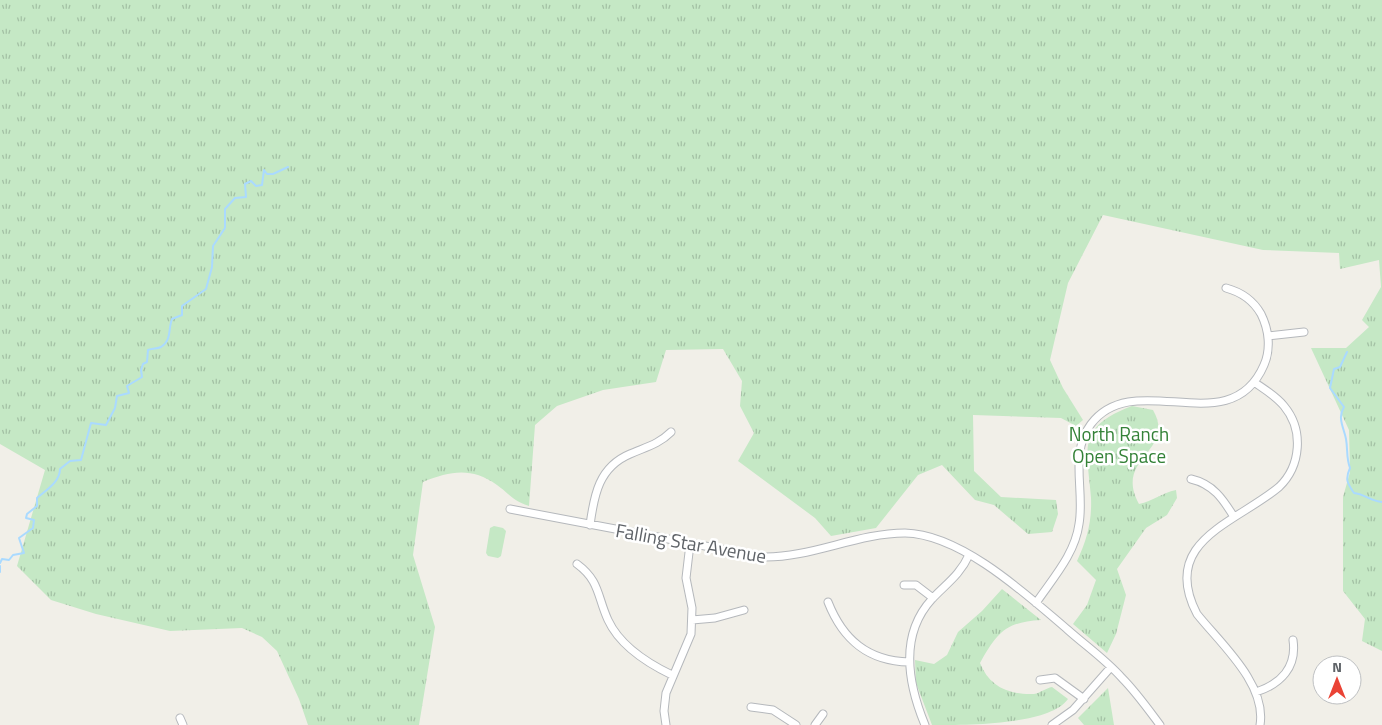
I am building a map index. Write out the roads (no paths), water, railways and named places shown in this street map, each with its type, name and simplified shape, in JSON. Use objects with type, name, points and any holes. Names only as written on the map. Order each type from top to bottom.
[{"type":"street","points":[[1036,603],[1065,562],[1076,539],[1081,510],[1079,451],[1086,432],[1096,418],[1112,407],[1131,401],[1220,403],[1238,396],[1254,382],[1265,362],[1268,336],[1264,319],[1254,304],[1237,291],[1226,288]]},
{"type":"street","points":[[1268,336],[1304,332]]},
{"type":"street","points":[[1254,382],[1279,400],[1290,414],[1297,432],[1297,454],[1292,470],[1281,485],[1210,532],[1196,548],[1188,568],[1187,589],[1197,614],[1248,677],[1256,692],[1260,707],[1260,725]]},
{"type":"street","points":[[590,525],[596,490],[610,467],[628,454],[660,442],[671,432]]},
{"type":"street","points":[[1191,479],[1204,482],[1213,489],[1222,498],[1234,517]]},
{"type":"street","name":"Falling Star Avenue","points":[[510,509],[753,556],[774,558],[884,535],[907,533],[938,539],[1006,578],[1036,603],[1111,667],[1160,725]]},
{"type":"street","points":[[666,725],[664,711],[666,693],[672,675],[687,647],[692,620],[686,578],[690,544]]},
{"type":"street","points":[[925,725],[916,701],[909,662],[912,632],[923,610],[955,578],[969,556]]},
{"type":"street","points":[[577,564],[589,573],[595,582],[607,619],[619,638],[648,663],[672,675]]},
{"type":"street","points":[[904,585],[916,585],[934,598]]},
{"type":"street","points":[[828,602],[841,630],[859,647],[882,659],[909,662]]},
{"type":"street","points":[[692,620],[715,618],[744,610]]},
{"type":"street","points":[[1256,692],[1274,684],[1289,670],[1294,658],[1293,640]]},
{"type":"street","points":[[1052,725],[1073,710],[1111,667]]},
{"type":"street","points":[[1040,680],[1055,678],[1084,699]]},
{"type":"street","points":[[751,707],[766,707],[796,725]]},
{"type":"street","points":[[815,725],[823,714]]},
{"type":"waterway","points":[[0,563],[2,559],[9,560],[13,555],[24,553],[19,538],[33,528],[34,520],[26,518],[27,514],[37,506],[37,498],[55,482],[60,469],[70,461],[81,460],[91,423],[106,425],[115,408],[117,396],[129,393],[127,386],[142,377],[141,370],[143,364],[147,362],[148,350],[159,348],[167,341],[172,319],[182,315],[182,306],[206,289],[212,267],[213,246],[225,228],[225,209],[235,198],[246,197],[245,184],[251,181],[256,186],[262,185],[264,170],[267,174],[273,174],[288,167]]},
{"type":"waterway","points":[[1347,352],[1340,367],[1334,369],[1330,388],[1344,407],[1341,419],[1350,468],[1348,481],[1354,493],[1382,502]]},
{"type":"waterway","points":[[0,566],[0,572]]},
{"type":"park label","name":"North Ranch Open Space","points":[[1119,445]]}]
